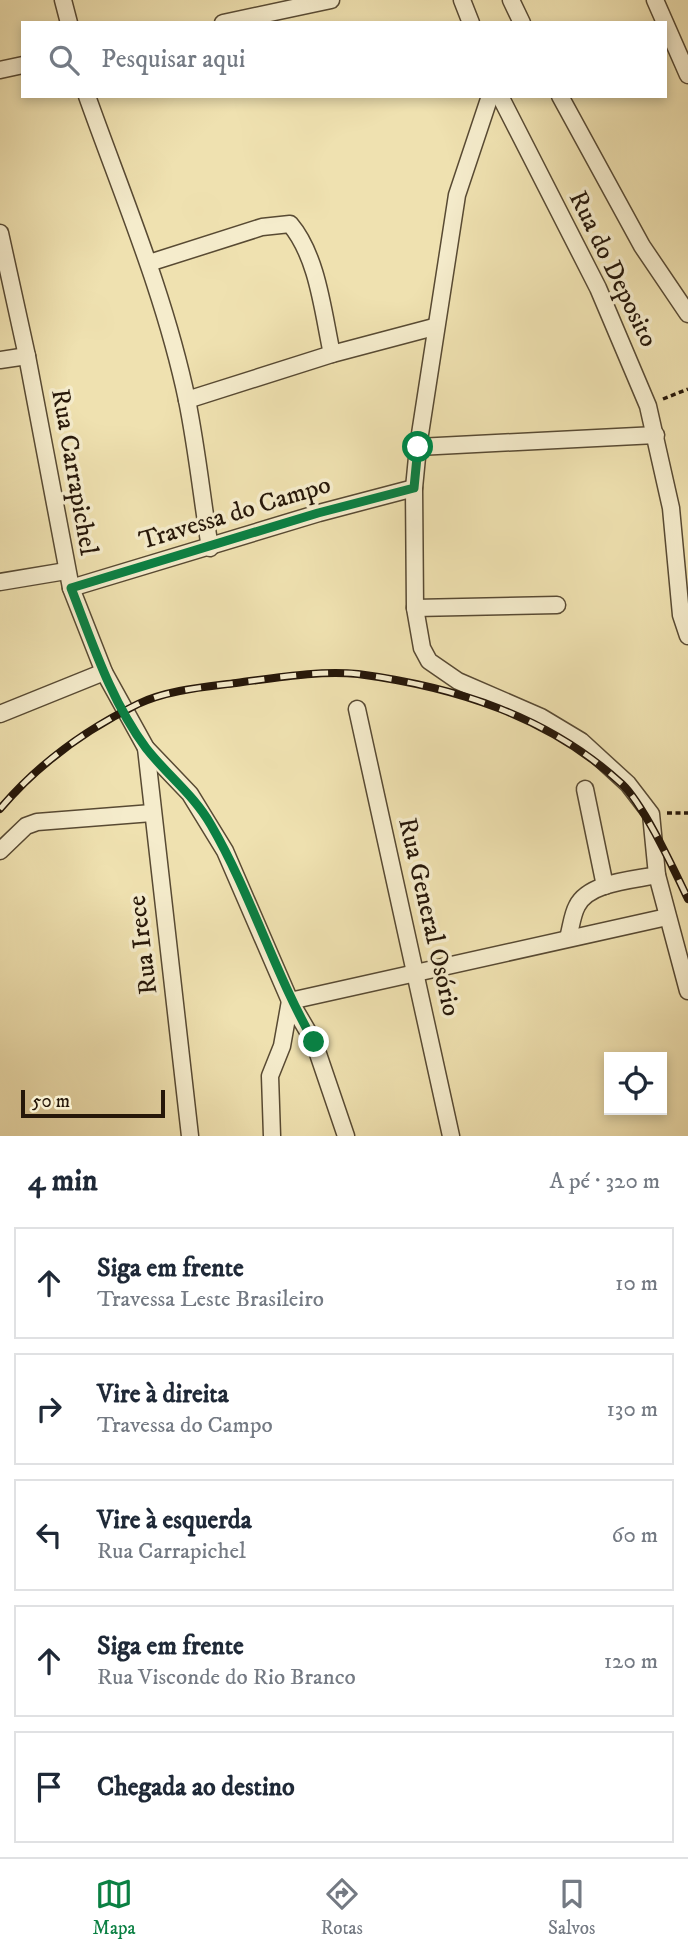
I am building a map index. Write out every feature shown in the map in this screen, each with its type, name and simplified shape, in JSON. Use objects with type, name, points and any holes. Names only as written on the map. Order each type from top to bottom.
[{"type":"street","points":[[63,0],[68,21]]},
{"type":"street","points":[[232,21],[331,0]]},
{"type":"street","points":[[462,0],[470,21]]},
{"type":"street","points":[[511,0],[521,21]]},
{"type":"street","points":[[655,0],[664,21]]},
{"type":"street","points":[[667,27],[688,75]]},
{"type":"street","points":[[0,70],[21,65]]},
{"type":"street","points":[[88,98],[149,263],[187,400],[210,548]]},
{"type":"street","points":[[489,98],[457,195],[434,327],[418,447],[414,488],[415,608],[419,637],[429,660],[458,681],[541,717],[581,741],[628,784],[651,814],[657,875],[688,991]]},
{"type":"street","name":"Rua do Deposito","points":[[501,98],[598,288],[648,406],[671,508],[681,615],[688,636]]},
{"type":"street","points":[[561,98],[642,246],[688,314]]},
{"type":"street","points":[[149,263],[262,227],[290,224],[299,234],[313,273],[332,354]]},
{"type":"street","name":"Rua Carrapichel","points":[[0,233],[27,356],[66,571],[104,672],[146,748]]},
{"type":"street","points":[[187,400],[332,354],[434,327]]},
{"type":"street","points":[[0,360],[27,356]]},
{"type":"street","points":[[418,447],[656,435]]},
{"type":"street","name":"Travessa do Campo","points":[[71,588],[210,548],[318,513],[414,488]]},
{"type":"street","points":[[0,582],[66,571]]},
{"type":"street","points":[[415,608],[558,605]]},
{"type":"street","points":[[0,714],[104,672]]},
{"type":"street","name":"Rua General Osório","points":[[357,709],[417,971],[451,1136]]},
{"type":"street","points":[[146,748],[190,794],[210,822],[290,1001],[314,1042],[346,1136]]},
{"type":"street","name":"Rua Irece","points":[[146,748],[190,1136]]},
{"type":"street","points":[[585,789],[605,887]]},
{"type":"street","points":[[0,851],[26,826],[37,822],[152,813]]},
{"type":"street","points":[[568,938],[577,907],[582,900],[605,887],[657,875]]},
{"type":"street","points":[[290,1001],[667,917]]},
{"type":"street","points":[[272,1136],[270,1076],[282,1046],[290,1001]]},
{"type":"path","points":[[648,406],[688,389]]},
{"type":"railway","points":[[0,809],[30,777],[63,749],[99,725],[149,699],[186,690],[281,677],[328,673],[358,674],[430,687],[499,708],[563,740],[593,760],[622,784],[640,807],[688,899]]},
{"type":"route","points":[[314,1042],[290,1001],[210,822],[190,794],[146,748],[104,672],[71,588],[318,513],[414,488],[418,447]]}]
